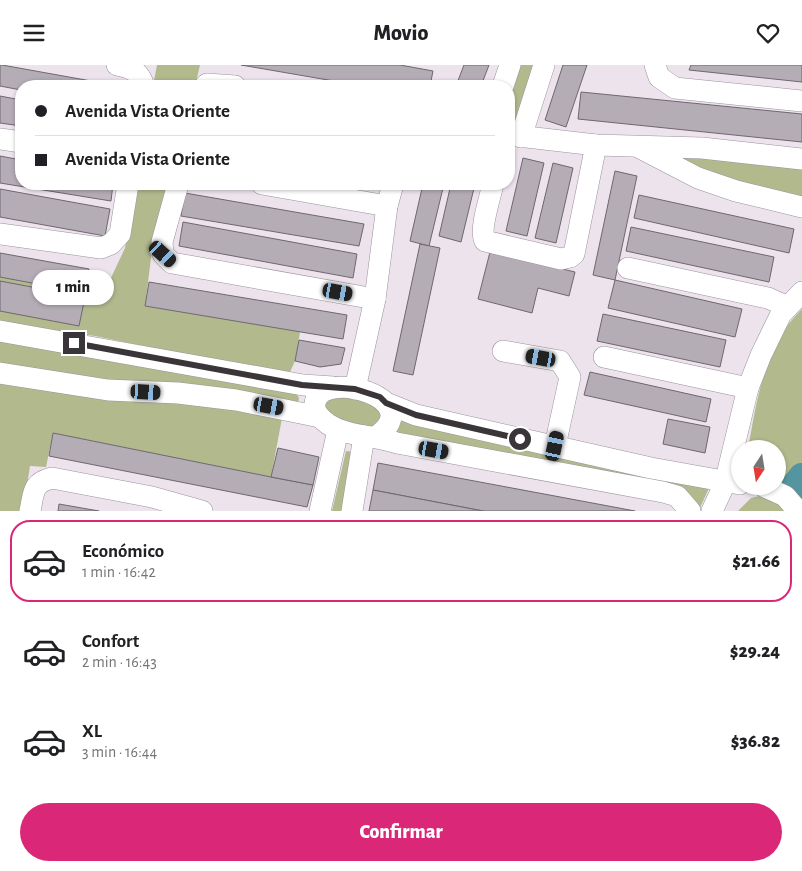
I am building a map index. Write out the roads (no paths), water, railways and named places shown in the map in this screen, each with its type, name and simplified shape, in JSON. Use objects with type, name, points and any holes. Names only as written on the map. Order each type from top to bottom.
[{"type":"street","points":[[117,65],[132,67],[142,80]]},
{"type":"street","points":[[505,80],[510,65]]},
{"type":"street","points":[[544,65],[515,136],[596,145],[702,148],[802,159]]},
{"type":"street","points":[[654,65],[659,77],[674,88],[802,101]]},
{"type":"street","points":[[0,139],[15,141]]},
{"type":"street","points":[[492,190],[482,236],[486,241],[561,259],[570,257],[574,254],[596,145]]},
{"type":"street","points":[[633,145],[698,178],[736,191],[802,207]]},
{"type":"street","points":[[0,233],[101,247],[111,244],[120,234],[127,190]]},
{"type":"street","points":[[176,190],[162,242],[163,254],[172,263],[375,299]]},
{"type":"street","points":[[296,190],[387,206]]},
{"type":"street","points":[[355,389],[375,299],[387,206],[391,190]]},
{"type":"street","points":[[628,268],[768,298],[795,300]]},
{"type":"street","points":[[740,440],[748,388],[767,342],[782,314],[795,300]]},
{"type":"street","points":[[0,331],[296,384],[355,389],[380,397],[390,411],[390,420],[386,430],[370,436]]},
{"type":"street","points":[[503,351],[560,361],[570,377],[555,446]]},
{"type":"street","points":[[604,357],[748,388]]},
{"type":"street","points":[[0,373],[108,390],[178,393],[236,400],[320,417]]},
{"type":"street","points":[[333,387],[320,392],[315,402],[315,410],[320,417],[338,430],[397,443],[663,492],[676,497],[690,511]]},
{"type":"street","points":[[386,403],[416,415],[731,483]]},
{"type":"street","points":[[320,511],[338,430]]},
{"type":"street","points":[[352,511],[370,436]]},
{"type":"street","points":[[30,511],[34,489],[41,481],[52,478],[152,497],[202,511]]},
{"type":"street","points":[[712,511],[731,486]]},
{"type":"street","points":[[783,495],[794,504],[798,511]]},
{"type":"waterway","points":[[795,486],[802,477]]}]
